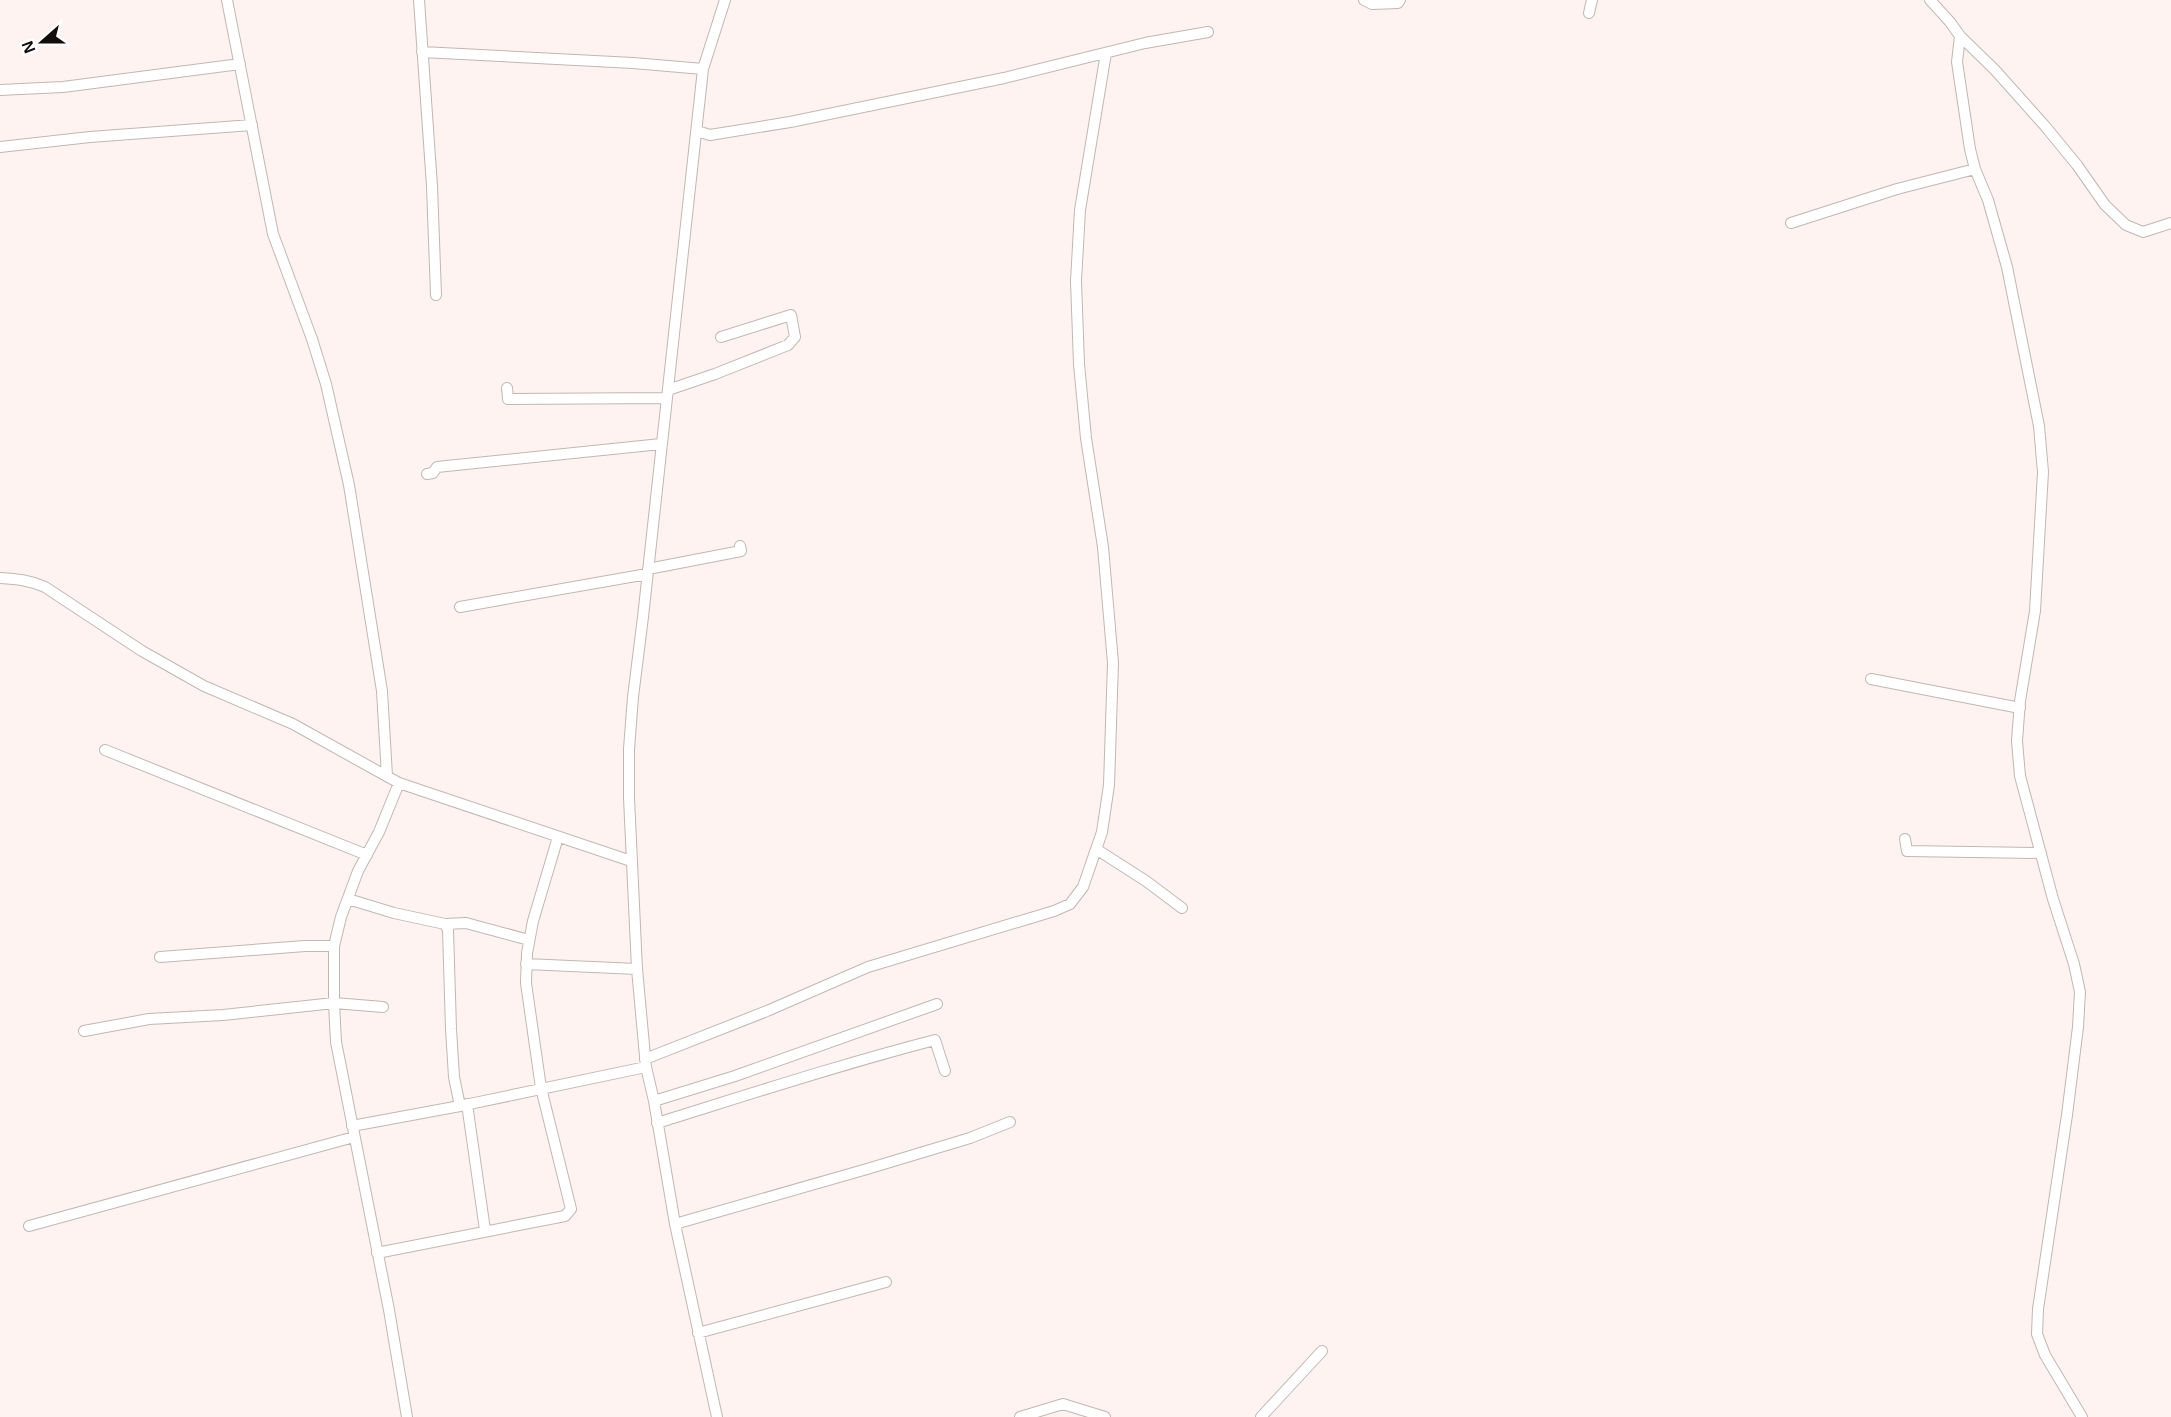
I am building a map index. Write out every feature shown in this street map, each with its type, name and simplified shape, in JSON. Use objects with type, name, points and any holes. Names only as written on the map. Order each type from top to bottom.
[{"type":"street","points":[[227,0],[273,234],[326,384],[349,485],[382,691],[387,776]]},
{"type":"street","points":[[419,0],[432,186],[436,295]]},
{"type":"street","points":[[717,1417],[675,1224],[646,1063],[637,969],[631,861],[629,749],[703,69],[725,0]]},
{"type":"street","points":[[1364,0],[1372,4],[1398,3],[1400,0]]},
{"type":"street","points":[[1589,13],[1592,0]]},
{"type":"street","points":[[1930,0],[1960,36],[1995,70],[2045,126],[2077,165],[2105,205],[2126,225],[2143,232],[2171,223]]},
{"type":"street","points":[[697,131],[711,135],[790,122],[1004,78],[1145,44],[1208,32]]},
{"type":"street","points":[[1960,36],[1957,62],[1975,169],[1988,200],[2007,267],[2039,426],[2043,472],[2035,611],[2017,741],[2020,776],[2080,992],[2078,1027],[2038,1309],[2037,1334],[2044,1355],[2082,1417]]},
{"type":"street","points":[[423,52],[703,69]]},
{"type":"street","points":[[29,1226],[353,1132],[646,1063],[868,967],[1054,911],[1070,904],[1083,887],[1102,832],[1109,785],[1112,729],[1113,663],[1103,547],[1085,428],[1079,364],[1076,281],[1080,210],[1106,53]]},
{"type":"street","points":[[0,90],[63,87],[240,64]]},
{"type":"street","points":[[0,147],[90,137],[252,125]]},
{"type":"street","points":[[1791,223],[1897,189],[1975,169]]},
{"type":"street","points":[[507,388],[508,399],[668,394],[788,345],[795,337],[790,315],[722,337]]},
{"type":"street","points":[[427,474],[433,473],[437,467],[661,444]]},
{"type":"street","points":[[460,607],[741,551],[740,546]]},
{"type":"street","points":[[0,578],[11,581],[29,580],[45,587],[142,651],[193,680],[293,724],[399,783],[631,861]]},
{"type":"street","points":[[1870,679],[2020,708]]},
{"type":"street","points":[[105,750],[367,855]]},
{"type":"street","points":[[399,783],[382,826],[358,871],[341,918],[334,946],[334,1003],[336,1042],[407,1417]]},
{"type":"street","points":[[377,1253],[564,1216],[571,1209],[541,1088],[526,992],[529,940],[558,837]]},
{"type":"street","points":[[1905,839],[1907,851],[2041,853]]},
{"type":"street","points":[[1096,849],[1146,881],[1182,908]]},
{"type":"street","points":[[348,899],[394,913],[445,924],[466,923],[529,940]]},
{"type":"street","points":[[445,924],[448,930],[453,1068],[464,1105],[486,1230]]},
{"type":"street","points":[[160,957],[296,946],[334,946]]},
{"type":"street","points":[[526,964],[637,969]]},
{"type":"street","points":[[84,1030],[149,1019],[223,1015],[334,1003],[383,1007]]},
{"type":"street","points":[[654,1101],[735,1076],[937,1004]]},
{"type":"street","points":[[657,1122],[811,1077],[863,1059],[935,1040],[945,1071]]},
{"type":"street","points":[[675,1224],[970,1138],[1010,1122]]},
{"type":"street","points":[[698,1334],[886,1282]]},
{"type":"street","points":[[1261,1417],[1322,1351]]},
{"type":"street","points":[[1020,1417],[1063,1404],[1105,1417]]}]
